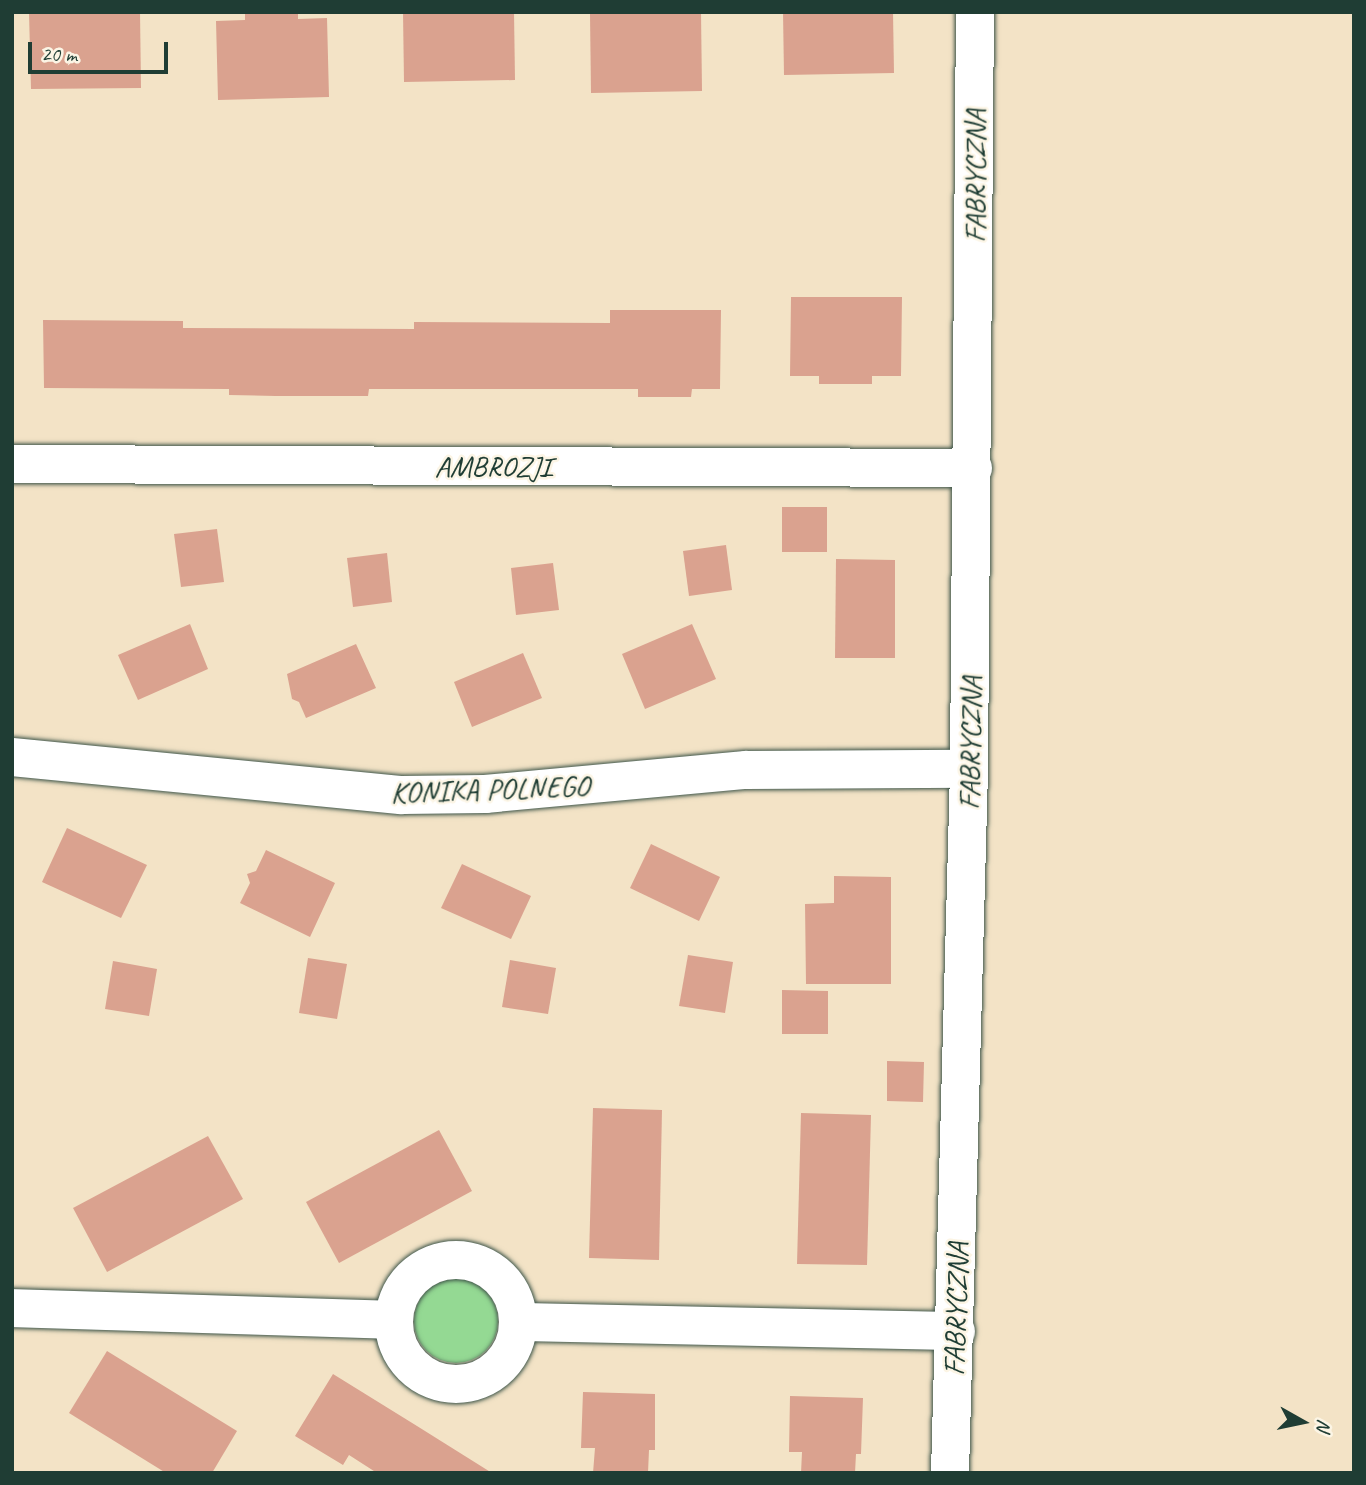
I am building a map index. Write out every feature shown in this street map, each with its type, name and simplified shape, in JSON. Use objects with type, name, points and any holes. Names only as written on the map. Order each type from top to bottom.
[{"type":"street","name":"FABRYCZNA","points":[[950,1473],[970,769],[975,12]]},
{"type":"street","name":"AMBROZJI","points":[[12,464],[973,468]]},
{"type":"street","name":"KONIKA POLNEGO","points":[[12,757],[402,795],[485,794],[746,770],[970,769]]},
{"type":"street","points":[[457,1259],[493,1271],[516,1303],[518,1322],[508,1356],[482,1379],[464,1384],[429,1378],[414,1368],[396,1338],[394,1320],[402,1293],[420,1270],[457,1259]]},
{"type":"street","points":[[12,1308],[394,1320]]},
{"type":"street","points":[[518,1322],[956,1331]]},
{"type":"green space","points":[[456,1279],[479,1286],[491,1298],[498,1321],[491,1344],[479,1356],[456,1363],[433,1356],[421,1344],[414,1321],[421,1298],[433,1286]]},
{"type":"building","points":[[29,12],[140,12],[141,88],[31,89]]},
{"type":"building","points":[[245,12],[298,12],[298,19],[327,18],[329,97],[218,100],[216,21],[245,20]]},
{"type":"building","points":[[403,12],[514,12],[515,80],[404,82]]},
{"type":"building","points":[[701,12],[702,91],[591,93],[590,14]]},
{"type":"building","points":[[783,12],[893,12],[894,73],[784,75]]},
{"type":"building","points":[[791,297],[902,297],[901,376],[872,376],[872,384],[819,384],[819,376],[790,376]]},
{"type":"building","points":[[610,310],[721,310],[720,389],[692,389],[691,397],[638,397],[638,389],[369,389],[368,396],[276,396],[229,395],[229,389],[44,388],[43,320],[183,321],[183,328],[414,329],[414,322],[610,323]]},
{"type":"building","points":[[782,507],[827,507],[827,552],[782,552]]},
{"type":"building","points":[[217,529],[224,582],[181,587],[174,534]]},
{"type":"building","points":[[726,545],[732,590],[689,596],[683,551]]},
{"type":"building","points":[[387,553],[392,602],[353,607],[347,558]]},
{"type":"building","points":[[836,559],[895,560],[895,658],[835,658]]},
{"type":"building","points":[[553,563],[559,610],[516,615],[511,568]]},
{"type":"building","points":[[190,624],[208,669],[138,700],[118,655]]},
{"type":"building","points":[[692,624],[716,679],[645,709],[622,654]]},
{"type":"building","points":[[356,644],[376,688],[306,718],[299,702],[292,699],[287,674]]},
{"type":"building","points":[[523,653],[542,698],[472,727],[454,682]]},
{"type":"building","points":[[67,828],[147,865],[121,918],[42,882]]},
{"type":"building","points":[[651,844],[720,877],[699,921],[630,888]]},
{"type":"building","points":[[266,850],[335,883],[310,937],[240,903],[250,883],[247,874],[256,871]]},
{"type":"building","points":[[462,864],[531,896],[511,939],[441,908]]},
{"type":"building","points":[[834,876],[891,877],[891,984],[806,984],[805,904],[834,903]]},
{"type":"building","points":[[688,955],[733,962],[725,1013],[679,1006]]},
{"type":"building","points":[[308,958],[347,964],[337,1019],[299,1013]]},
{"type":"building","points":[[510,960],[556,968],[548,1014],[502,1007]]},
{"type":"building","points":[[113,961],[157,969],[149,1016],[105,1009]]},
{"type":"building","points":[[782,990],[828,991],[828,1034],[782,1034]]},
{"type":"building","points":[[887,1061],[924,1062],[923,1102],[887,1101]]},
{"type":"building","points":[[593,1108],[662,1110],[659,1260],[589,1258]]},
{"type":"building","points":[[801,1113],[871,1115],[867,1265],[797,1264]]},
{"type":"building","points":[[439,1130],[472,1191],[339,1263],[306,1202]]},
{"type":"building","points":[[208,1136],[243,1199],[107,1272],[73,1208]]},
{"type":"building","points":[[107,1351],[237,1431],[212,1473],[166,1473],[69,1413]]},
{"type":"building","points":[[333,1374],[492,1473],[377,1473],[349,1455],[343,1465],[295,1436]]},
{"type":"building","points":[[583,1392],[655,1394],[655,1450],[649,1450],[648,1473],[593,1473],[595,1448],[581,1448]]},
{"type":"building","points":[[790,1396],[863,1398],[861,1454],[856,1454],[855,1473],[801,1473],[802,1452],[789,1452]]}]
